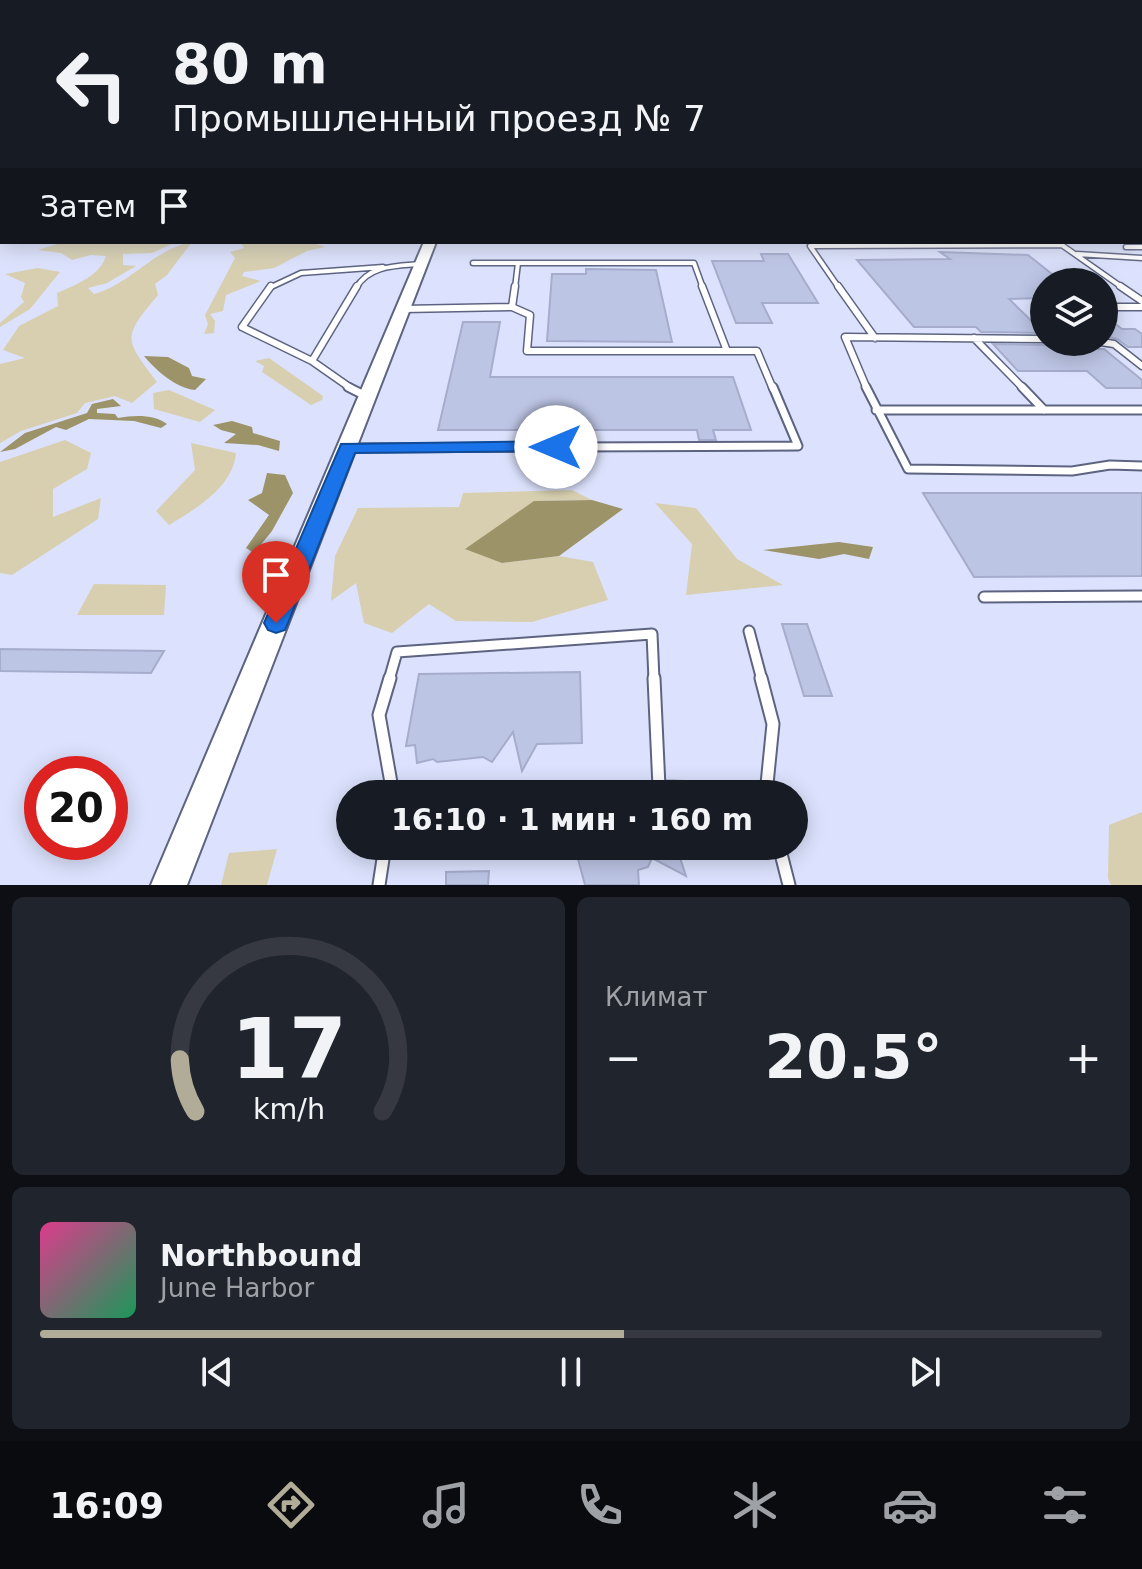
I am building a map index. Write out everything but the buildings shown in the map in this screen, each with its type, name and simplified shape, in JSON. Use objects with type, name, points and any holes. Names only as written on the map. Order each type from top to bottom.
[{"type":"street","points":[[169,885],[425,253]]},
{"type":"lane","points":[[875,338],[810,246],[1060,244],[1142,304]]},
{"type":"lane","points":[[1126,247],[1142,247]]},
{"type":"lane","points":[[312,361],[360,281],[383,267],[425,253]]},
{"type":"lane","points":[[1075,254],[1142,258]]},
{"type":"lane","points":[[473,263],[694,263],[727,351]]},
{"type":"lane","points":[[512,307],[518,263]]},
{"type":"lane","points":[[366,396],[342,384],[312,361],[242,327],[272,284],[301,273],[383,267]]},
{"type":"lane","points":[[1118,306],[1142,304]]},
{"type":"lane","points":[[348,448],[798,446],[757,351],[527,351],[530,315],[512,307],[402,309]]},
{"type":"lane","points":[[1030,339],[845,337],[876,410],[908,469],[1072,471],[1110,465],[1142,466]]},
{"type":"lane","points":[[974,338],[1044,410]]},
{"type":"lane","points":[[1118,347],[1142,366]]},
{"type":"lane","points":[[876,410],[1142,410]]},
{"type":"lane","points":[[984,597],[1142,596]]},
{"type":"lane","points":[[749,631],[773,724],[766,780]]},
{"type":"lane","points":[[391,780],[379,715],[397,652],[652,634],[659,780]]},
{"type":"lane","points":[[379,885],[383,860]]},
{"type":"lane","points":[[783,860],[789,885]]},
{"type":"shaded area","points":[[57,244],[172,244],[152,253],[123,254],[123,265],[136,266],[107,283],[88,288],[94,294],[119,283],[166,252],[190,244],[167,275],[155,284],[158,295],[133,330],[133,346],[157,382],[132,403],[115,396],[85,403],[77,413],[21,431],[0,443],[0,364],[25,358],[3,350],[19,326],[58,306],[57,293],[93,274],[106,256],[91,255],[72,260],[61,253],[38,250]]},
{"type":"shaded area","points":[[242,244],[317,244],[325,247],[307,251],[274,268],[244,272],[242,276],[261,281],[226,295],[223,311],[210,314],[215,321],[214,333],[204,334],[208,324],[205,315],[235,258],[230,252],[244,248]]},
{"type":"shaded area","points":[[38,268],[60,272],[30,309],[0,327],[0,323],[24,302],[21,297],[25,283],[5,274]]},
{"type":"shaded area","points":[[144,356],[168,357],[189,368],[192,376],[206,379],[195,390],[188,389],[166,378]]},
{"type":"shaded area","points":[[269,358],[323,396],[322,400],[311,405],[262,372],[264,366],[255,361]]},
{"type":"shaded area","points":[[169,390],[215,410],[200,422],[154,409],[153,393]]},
{"type":"shaded area","points":[[113,399],[121,406],[97,409],[97,413],[115,414],[118,418],[150,417],[167,424],[161,428],[134,421],[89,419],[66,430],[56,427],[15,449],[0,452],[25,433],[87,413],[92,404]]},
{"type":"shaded area","points":[[232,421],[252,427],[253,433],[280,441],[279,451],[258,445],[224,443],[236,434],[213,425]]},
{"type":"shaded area","points":[[65,440],[91,453],[87,469],[53,489],[53,517],[101,498],[98,519],[12,575],[0,573],[0,462]]},
{"type":"shaded area","points":[[191,443],[236,453],[233,465],[212,495],[169,525],[156,511],[195,470]]},
{"type":"shaded area","points":[[267,473],[285,475],[293,493],[272,531],[254,553],[246,548],[269,515],[248,500],[262,493]]},
{"type":"shaded area","points":[[572,490],[592,500],[534,501],[502,563],[559,556],[593,562],[608,600],[532,622],[456,621],[429,604],[392,633],[364,623],[356,583],[331,601],[335,556],[358,508],[459,507],[463,493]]},
{"type":"shaded area","points":[[592,500],[623,509],[559,556],[502,563],[465,549],[534,501]]},
{"type":"shaded area","points":[[655,503],[696,508],[737,559],[783,585],[686,595],[692,544]]},
{"type":"shaded area","points":[[839,542],[873,547],[869,559],[844,554],[819,559],[763,550]]},
{"type":"shaded area","points":[[94,584],[166,585],[164,615],[77,615]]},
{"type":"shaded area","points":[[1142,812],[1142,885],[1111,885],[1108,878],[1109,825]]},
{"type":"shaded area","points":[[277,849],[267,885],[221,885],[229,853]]},
{"type":"route","points":[[276,623],[348,448],[556,447]]}]
